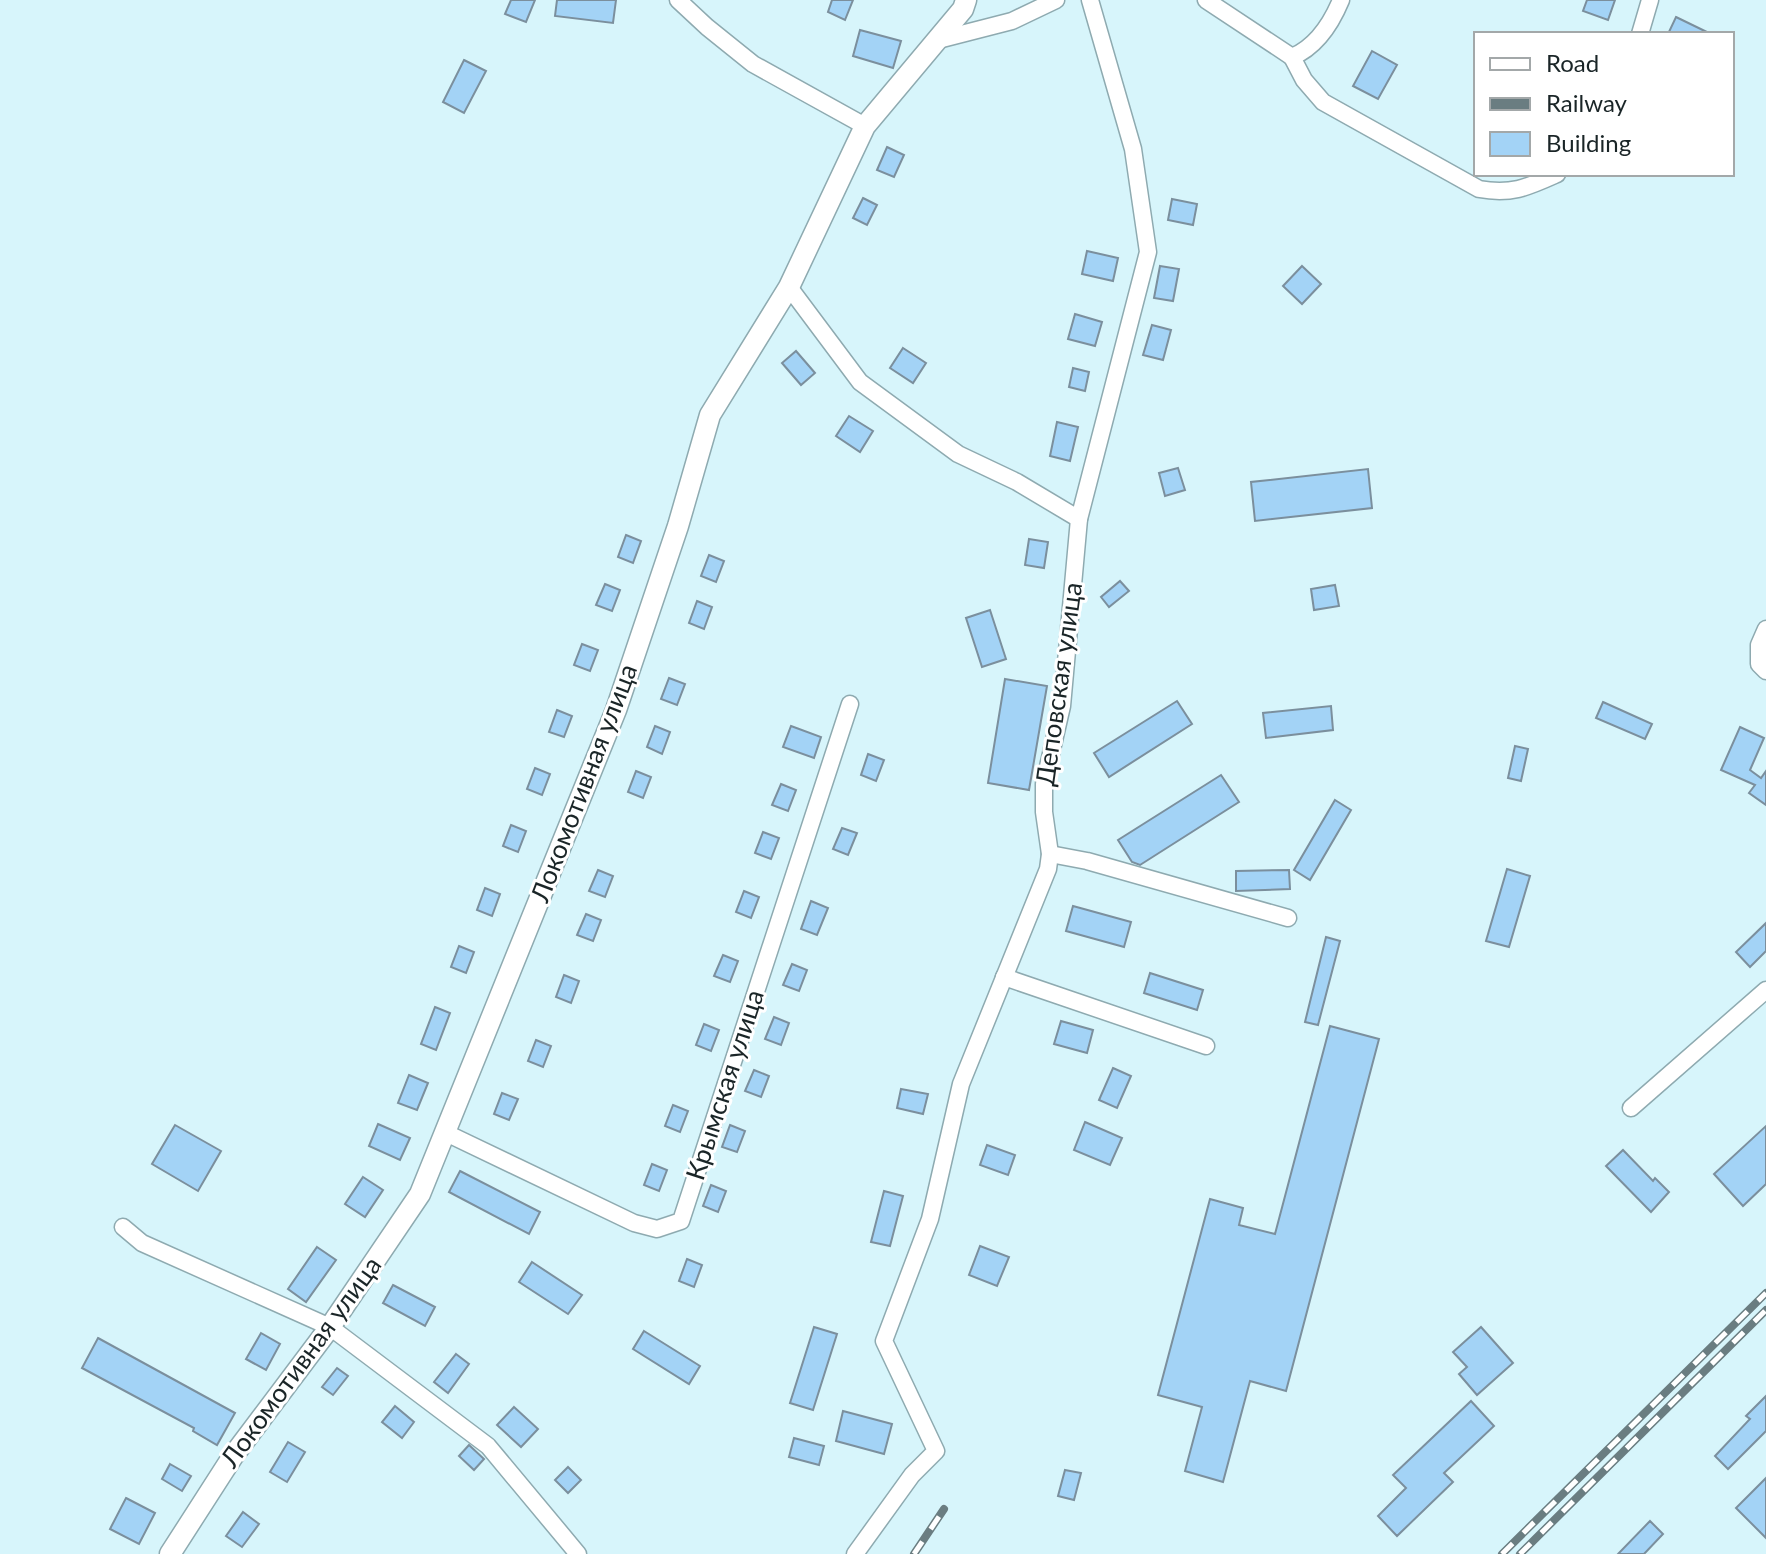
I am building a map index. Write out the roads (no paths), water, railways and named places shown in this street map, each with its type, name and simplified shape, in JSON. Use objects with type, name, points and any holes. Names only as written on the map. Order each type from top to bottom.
[{"type":"street","points":[[678,0],[753,64],[865,126]]},
{"type":"street","name":"Локомотивная улица","points":[[170,1554],[233,1456],[330,1327],[420,1194],[616,710],[678,526],[710,415],[789,287],[865,126],[963,9],[966,0]]},
{"type":"street","points":[[938,40],[1012,21],[1056,0]]},
{"type":"street","name":"Деповская улица","points":[[855,1554],[912,1475],[936,1451],[884,1341],[930,1219],[961,1084],[1048,869],[1050,854],[1044,784],[1062,706],[1079,519],[1148,252],[1133,149],[1090,0]]},
{"type":"street","points":[[1206,0],[1292,57],[1304,80],[1323,102],[1479,189],[1504,193],[1553,176]]},
{"type":"street","points":[[1292,57],[1306,51],[1319,38],[1341,0]]},
{"type":"street","points":[[1641,32],[1650,0]]},
{"type":"street","points":[[789,287],[860,382],[958,454],[1017,482],[1079,519]]},
{"type":"street","points":[[1766,629],[1759,645],[1759,664],[1766,671]]},
{"type":"street","name":"Крымская улица","points":[[444,1132],[634,1223],[657,1229],[681,1221],[850,704]]},
{"type":"street","points":[[1050,854],[1087,861],[1288,918]]},
{"type":"street","points":[[1004,977],[1206,1046]]},
{"type":"street","points":[[1631,1108],[1766,990]]},
{"type":"street","points":[[123,1227],[142,1243],[330,1327],[488,1446],[578,1554]]},
{"type":"railway","points":[[1502,1554],[1766,1293]]},
{"type":"railway","points":[[1520,1554],[1766,1310]]},
{"type":"railway","points":[[914,1554],[944,1509]]}]
